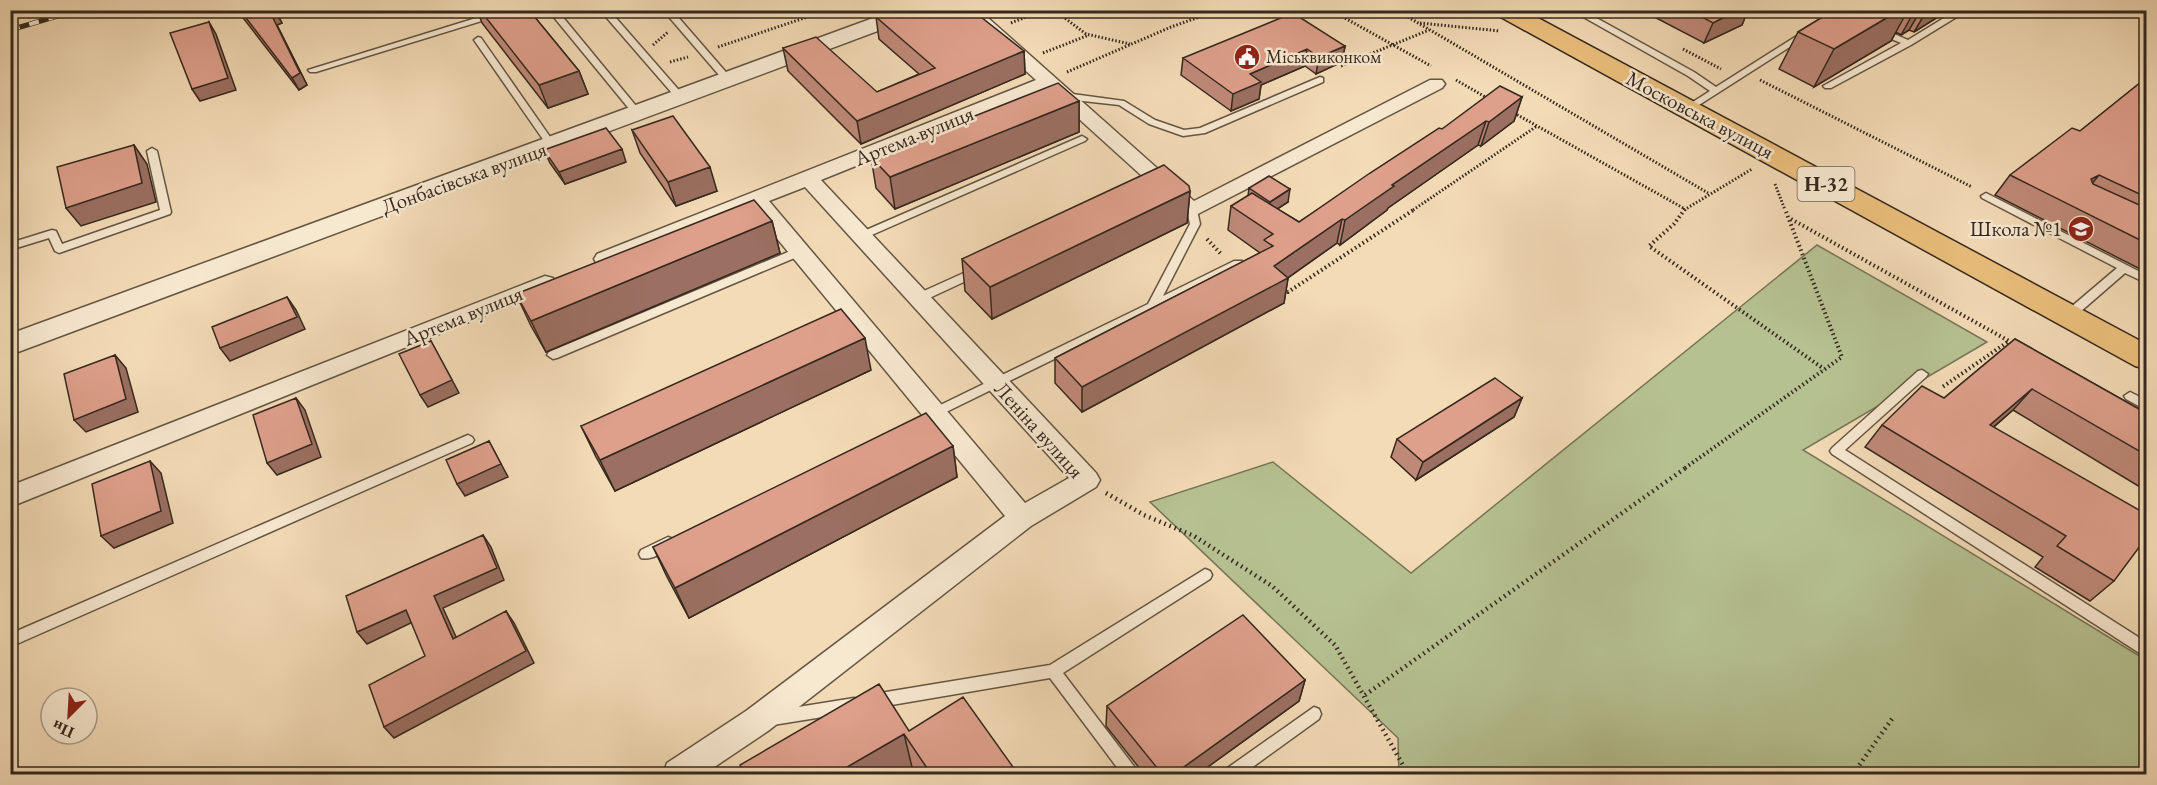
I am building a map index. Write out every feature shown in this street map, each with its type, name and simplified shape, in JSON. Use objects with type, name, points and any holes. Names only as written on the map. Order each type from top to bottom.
[{"type":"main road","name":"Московська вулиця","points":[[1508,22],[1688,109],[2146,358]]},
{"type":"street","name":"Донбасівська вулиця","points":[[10,345],[916,10]]},
{"type":"street","points":[[990,10],[975,16],[1057,85],[1159,187],[1194,217],[1435,76]]},
{"type":"street","name":"Артема вулиця","points":[[589,266],[808,178],[1057,85]]},
{"type":"street","name":"Леніна вулиця","points":[[678,774],[757,721],[1022,518],[1088,480],[808,178]]},
{"type":"street","points":[[756,199],[800,251],[854,325],[929,415],[1022,518]]},
{"type":"street","name":"Артема вулиця","points":[[10,497],[567,274]]},
{"type":"lane","points":[[313,70],[513,10]]},
{"type":"lane","points":[[552,10],[638,114]]},
{"type":"lane","points":[[604,10],[681,98]]},
{"type":"lane","points":[[667,10],[728,80]]},
{"type":"lane","points":[[1828,86],[1964,10]]},
{"type":"lane","points":[[1575,11],[1691,74],[1716,91]]},
{"type":"lane","points":[[1869,26],[1908,43]]},
{"type":"lane","points":[[1688,109],[1811,31]]},
{"type":"lane","points":[[478,40],[552,146]]},
{"type":"lane","points":[[1057,85],[1120,104],[1152,122],[1183,133],[1202,131],[1320,80]]},
{"type":"lane","points":[[861,236],[1083,139]]},
{"type":"lane","points":[[10,247],[52,233],[59,249],[166,212],[150,156]]},
{"type":"lane","points":[[1986,196],[2146,279]]},
{"type":"lane","points":[[1152,306],[1194,217]]},
{"type":"lane","points":[[553,355],[800,251]]},
{"type":"lane","points":[[929,415],[1238,264]]},
{"type":"lane","points":[[919,298],[983,268]]},
{"type":"lane","points":[[2068,316],[2124,268]]},
{"type":"lane","points":[[1922,374],[1836,451],[2146,649]]},
{"type":"lane","points":[[2130,396],[2146,406]]},
{"type":"lane","points":[[10,640],[468,440]]},
{"type":"lane","points":[[646,554],[678,538]]},
{"type":"lane","points":[[757,721],[1053,671],[1205,575]]},
{"type":"lane","points":[[1053,671],[1131,774]]},
{"type":"lane","points":[[1232,774],[1314,714]]},
{"type":"path","points":[[817,15],[819,10]]},
{"type":"path","points":[[716,48],[828,10]]},
{"type":"path","points":[[1019,31],[1010,24],[1044,10]]},
{"type":"path","points":[[1054,10],[1090,35],[1130,45]]},
{"type":"path","points":[[1057,85],[1130,45],[1219,10]]},
{"type":"path","points":[[1326,10],[1334,12],[1435,76]]},
{"type":"path","points":[[1396,10],[1708,193]]},
{"type":"path","points":[[1416,22],[1508,22]]},
{"type":"path","points":[[1341,66],[1429,30]]},
{"type":"path","points":[[1040,54],[1090,35]]},
{"type":"path","points":[[1038,44],[1048,51]]},
{"type":"path","points":[[671,63],[694,55]]},
{"type":"path","points":[[1754,77],[1972,187]]},
{"type":"path","points":[[1455,80],[1496,103]]},
{"type":"path","points":[[1506,109],[1685,209]]},
{"type":"path","points":[[1280,288],[1288,292],[1334,264],[1537,126]]},
{"type":"path","points":[[1756,166],[1685,209],[1674,224],[1649,246],[1824,369]]},
{"type":"path","points":[[1365,695],[1842,357],[1791,219],[1774,180]]},
{"type":"path","points":[[1194,217],[1218,253],[1238,264]]},
{"type":"path","points":[[1791,219],[2008,341],[1941,388]]},
{"type":"path","points":[[1088,480],[1144,515],[1194,536],[1272,586],[1335,645],[1408,774]]},
{"type":"path","points":[[1853,774],[1894,716]]},
{"type":"green space","points":[[1817,245],[1987,342],[1803,450],[2146,660],[2146,774],[1399,774],[1398,738],[1150,502],[1273,462],[1411,573]]},
{"type":"building","points":[[240,10],[275,10],[270,12],[300,73],[292,78]]},
{"type":"building","points":[[480,10],[529,10],[579,71],[539,85]]},
{"type":"building","points":[[895,10],[972,10],[1024,51],[857,121],[783,48],[816,37],[877,92],[935,68],[876,17]]},
{"type":"building","points":[[1689,10],[1738,10],[1713,23]]},
{"type":"building","points":[[1834,10],[1900,10],[1834,49],[1798,32]]},
{"type":"building","points":[[1293,13],[1345,46],[1319,57],[1307,49],[1250,74],[1261,82],[1233,94],[1183,58]]},
{"type":"building","points":[[209,22],[228,78],[192,89],[170,33]]},
{"type":"building","points":[[2146,78],[2146,197],[2099,175],[2091,179],[2093,184],[2146,208],[2146,243],[2010,175],[2072,128],[2080,131]]},
{"type":"building","points":[[1058,83],[1079,101],[890,177],[871,157]]},
{"type":"building","points":[[1500,86],[1522,97],[1489,122],[1486,121],[1345,220],[1342,219],[1274,266],[1288,278],[1082,387],[1055,358],[1273,246],[1264,240],[1273,234],[1231,206],[1252,193],[1299,222],[1439,128],[1442,129]]},
{"type":"building","points":[[673,116],[710,167],[668,182],[632,130]]},
{"type":"building","points":[[606,128],[622,149],[559,172],[544,150]]},
{"type":"building","points":[[134,145],[142,183],[66,208],[57,167]]},
{"type":"building","points":[[1164,165],[1189,186],[1190,191],[990,287],[962,259]]},
{"type":"building","points":[[1269,176],[1290,189],[1270,202],[1249,188]]},
{"type":"building","points":[[754,200],[772,221],[531,321],[516,294]]},
{"type":"building","points":[[287,297],[297,317],[220,348],[212,327]]},
{"type":"building","points":[[841,309],[865,338],[600,460],[581,426]]},
{"type":"building","points":[[2015,339],[2146,413],[2146,455],[2032,389],[1990,425],[2146,514],[2146,538],[2114,581],[2057,546],[2066,536],[1882,425],[1922,386],[1944,398]]},
{"type":"building","points":[[431,341],[452,380],[420,395],[399,354]]},
{"type":"building","points":[[115,355],[126,399],[74,420],[64,374]]},
{"type":"building","points":[[1495,378],[1522,398],[1423,462],[1397,439]]},
{"type":"building","points":[[296,398],[312,444],[267,463],[253,415]]},
{"type":"building","points":[[926,413],[953,446],[675,588],[653,547]]},
{"type":"building","points":[[489,441],[501,464],[457,484],[446,460]]},
{"type":"building","points":[[150,461],[161,511],[101,536],[92,484]]},
{"type":"building","points":[[483,535],[497,568],[434,596],[453,639],[506,611],[526,651],[384,727],[369,685],[425,656],[406,610],[357,632],[346,596]]},
{"type":"building","points":[[1243,615],[1305,680],[1174,774],[1162,774],[1107,706]]},
{"type":"building","points":[[879,684],[909,731],[963,697],[1018,774],[931,774],[904,734],[835,774],[745,774],[740,765]]},
{"type":"railway","points":[[10,30],[78,10]]},
{"type":"place","name":"Міськвиконком","points":[[1247,57]]},
{"type":"place","name":"Школа №1","points":[[2081,229]]}]
